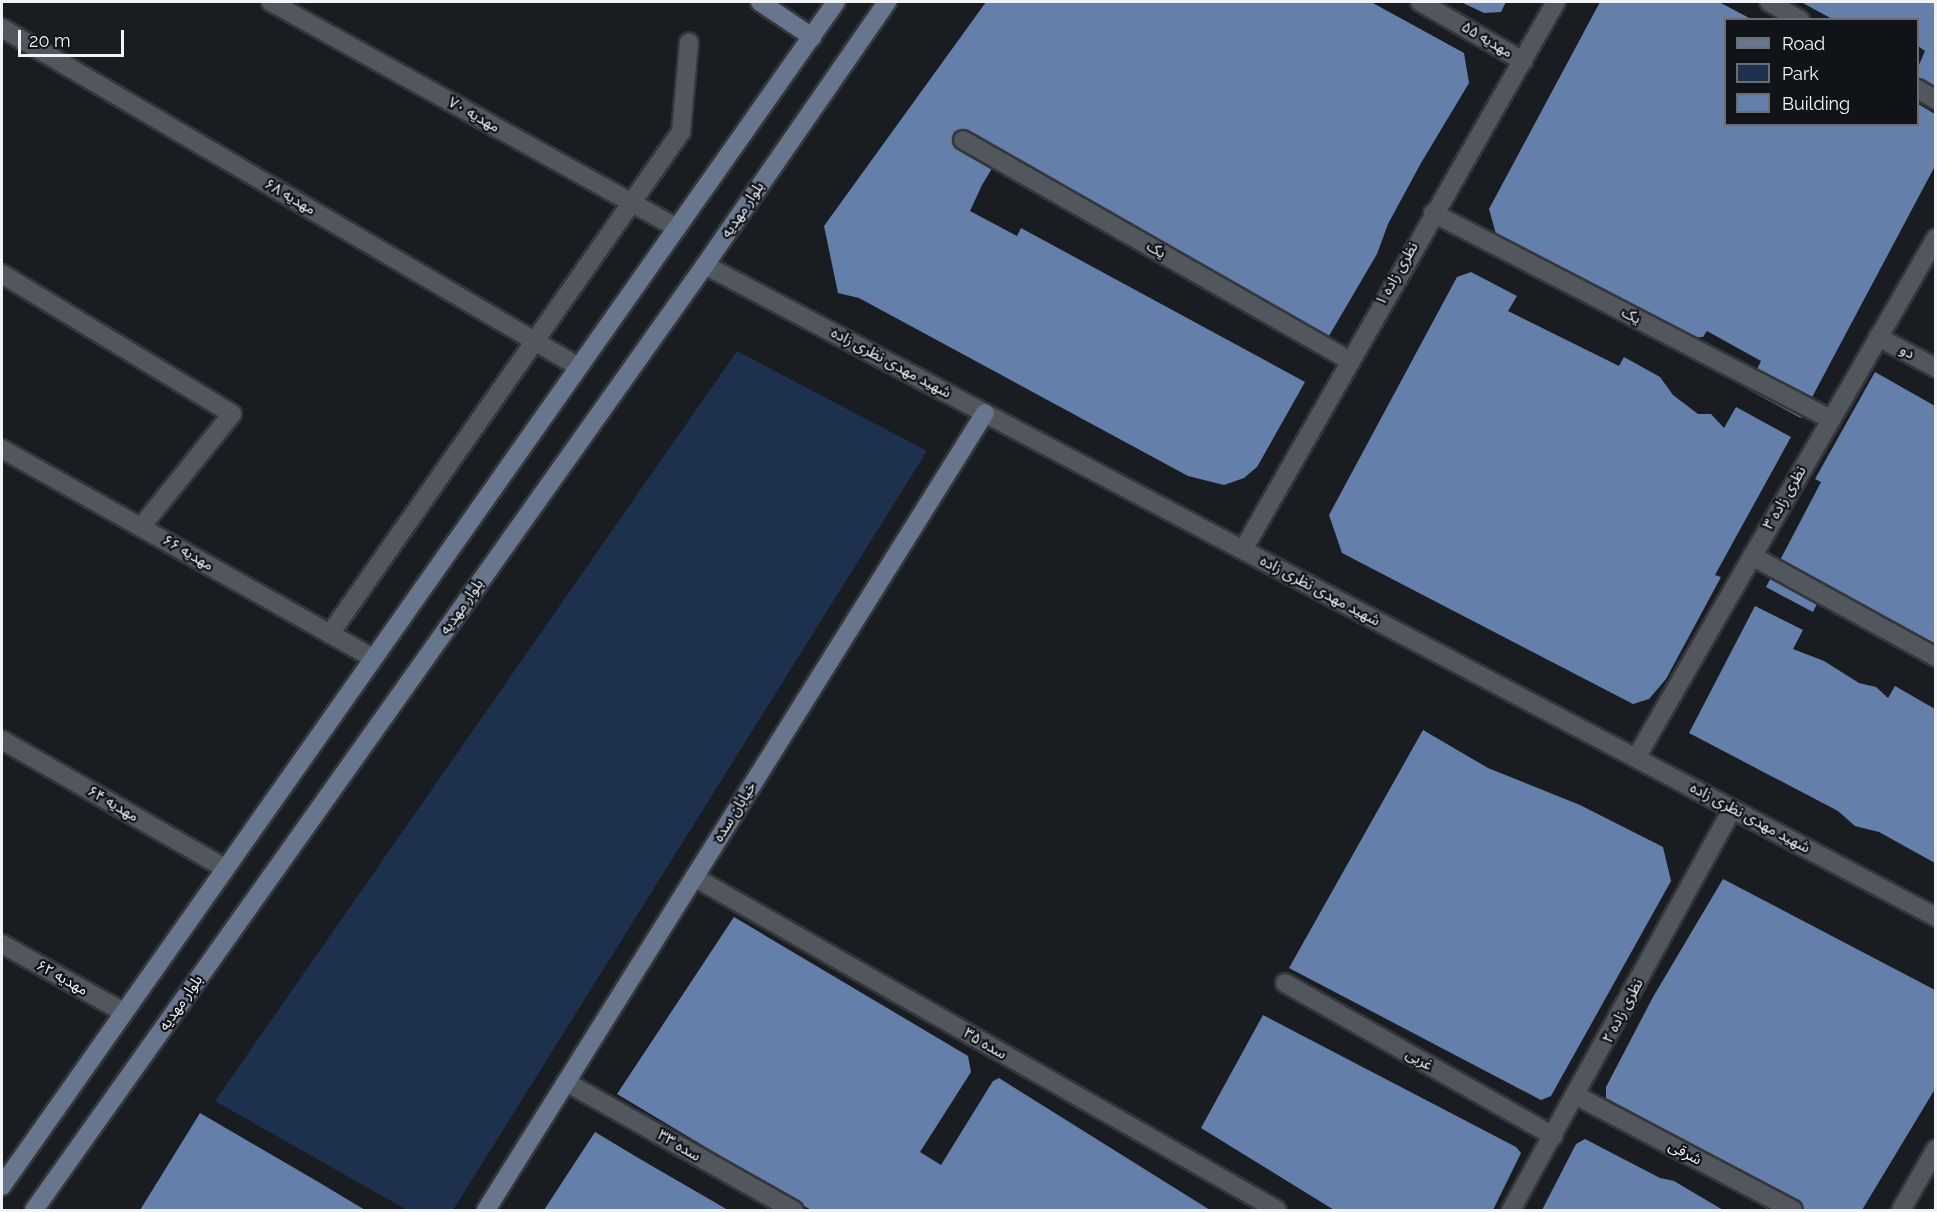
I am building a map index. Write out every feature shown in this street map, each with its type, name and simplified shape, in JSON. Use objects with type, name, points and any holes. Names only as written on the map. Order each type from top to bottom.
[{"type":"main road","points":[[760,2],[812,37]]},
{"type":"main road","points":[[2,1186],[836,2]]},
{"type":"main road","name":"بلوار مهدیه","points":[[34,1210],[705,265],[887,2]]},
{"type":"main road","name":"خیابان سده","points":[[486,1210],[985,413]]},
{"type":"street","name":"مهدیه ۷۰","points":[[271,2],[677,228]]},
{"type":"street","name":"مهدیه ۵۵","points":[[1419,2],[1523,61]]},
{"type":"street","name":"نظری زاده ۱","points":[[1243,550],[1348,360],[1556,2]]},
{"type":"street","points":[[1769,2],[1797,18]]},
{"type":"street","name":"مهدیه ۶۸","points":[[2,28],[579,367]]},
{"type":"street","points":[[330,634],[681,132],[689,42]]},
{"type":"street","points":[[1919,90],[1935,100]]},
{"type":"street","name":"یک","points":[[963,140],[1348,360]]},
{"type":"street","name":"یک","points":[[1433,213],[1830,419]]},
{"type":"street","name":"نظری زاده ۳","points":[[1636,758],[1935,238]]},
{"type":"street","name":"شهید مهدی نظری زاده","points":[[705,265],[1935,917]]},
{"type":"street","points":[[2,274],[232,414],[142,526]]},
{"type":"street","name":"دو","points":[[1878,337],[1935,368]]},
{"type":"street","name":"مهدیه ۶۶","points":[[2,448],[373,658]]},
{"type":"street","points":[[1752,556],[1935,657]]},
{"type":"street","name":"مهدیه ۶۴","points":[[2,740],[225,868]]},
{"type":"street","name":"نظری زاده ۲","points":[[1511,1210],[1577,1096],[1732,809]]},
{"type":"street","name":"سده ۳۵","points":[[694,877],[1276,1210]]},
{"type":"street","name":"مهدیه ۶۲","points":[[2,944],[123,1012]]},
{"type":"street","name":"غربی","points":[[1285,983],[1553,1136]]},
{"type":"street","name":"سده ۳۳","points":[[566,1082],[793,1210]]},
{"type":"street","name":"شرقی","points":[[1577,1096],[1793,1210]]},
{"type":"street","points":[[1905,1209],[1935,1149]]},
{"type":"green space","points":[[737,351],[927,451],[453,1210],[407,1210],[215,1101]]},
{"type":"building","points":[[986,2],[1371,2],[1464,53],[1469,83],[1421,163],[1388,224],[1377,254],[1326,341],[1000,155],[982,185],[970,211],[1017,236],[1021,228],[1305,382],[1257,467],[1244,478],[1224,485],[1188,476],[859,298],[838,293],[824,226]]},
{"type":"building","points":[[1461,2],[1506,2],[1501,12],[1484,13]]},
{"type":"building","points":[[1600,2],[1719,2],[1749,18],[1724,18],[1724,126],[1919,126],[1919,105],[1935,114],[1935,166],[1801,418],[1747,389],[1761,361],[1707,331],[1703,337],[1681,338],[1496,234],[1489,209]]},
{"type":"building","points":[[1801,2],[1935,2],[1935,88],[1919,80],[1919,65],[1925,51],[1919,47],[1919,18],[1830,18]]},
{"type":"building","points":[[1471,272],[1517,296],[1508,311],[1619,366],[1624,357],[1660,377],[1673,395],[1698,414],[1711,414],[1724,428],[1736,407],[1791,437],[1715,575],[1721,577],[1666,679],[1649,699],[1633,704],[1342,553],[1329,515],[1457,277]]},
{"type":"building","points":[[1875,372],[1935,406],[1935,664],[1823,592],[1813,612],[1766,587],[1821,482],[1815,479]]},
{"type":"building","points":[[1755,606],[1803,630],[1793,649],[1824,661],[1859,683],[1876,687],[1888,698],[1895,686],[1935,709],[1935,863],[1879,832],[1855,826],[1838,811],[1689,733]]},
{"type":"building","points":[[1423,730],[1488,768],[1580,805],[1663,847],[1671,881],[1551,1096],[1541,1100],[1289,968]]},
{"type":"building","points":[[1723,879],[1935,990],[1935,1089],[1862,1210],[1780,1210],[1789,1196],[1606,1098],[1606,1087],[1653,997]]},
{"type":"building","points":[[734,917],[968,1056],[971,1072],[920,1152],[941,1165],[993,1081],[999,1078],[1210,1210],[811,1210],[617,1094]]},
{"type":"building","points":[[1263,1015],[1516,1147],[1521,1153],[1493,1210],[1334,1210],[1201,1128]]},
{"type":"building","points":[[200,1113],[315,1180],[365,1210],[140,1210]]},
{"type":"building","points":[[595,1132],[640,1159],[728,1210],[544,1210]]},
{"type":"building","points":[[1585,1139],[1660,1178],[1674,1181],[1723,1210],[1542,1210],[1576,1144]]}]
